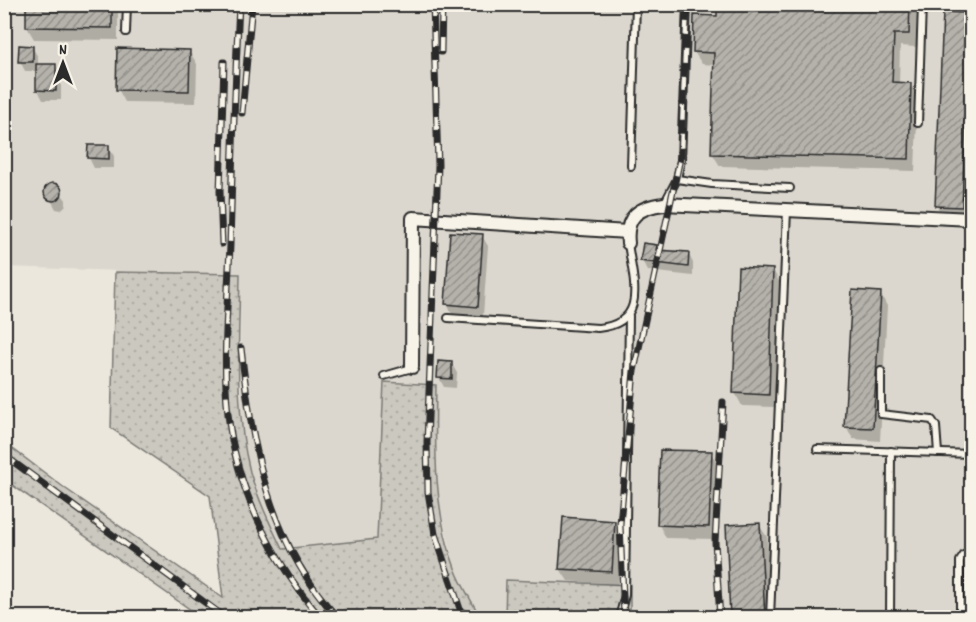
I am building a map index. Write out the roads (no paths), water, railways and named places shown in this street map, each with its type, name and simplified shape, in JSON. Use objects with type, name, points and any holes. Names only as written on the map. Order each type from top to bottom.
[{"type":"street","points":[[412,367],[413,218],[628,238],[630,220],[639,210],[664,204],[972,219]]},
{"type":"lane","points":[[4,61],[6,4]]},
{"type":"lane","points":[[126,32],[127,4]]},
{"type":"lane","points":[[631,166],[636,4]]},
{"type":"lane","points":[[664,204],[677,178],[681,160],[687,4]]},
{"type":"lane","points":[[918,123],[922,4]]},
{"type":"lane","points":[[677,178],[712,184],[790,188]]},
{"type":"lane","points":[[770,618],[786,210]]},
{"type":"lane","points":[[619,618],[625,595],[629,316],[634,290],[628,238]]},
{"type":"lane","points":[[448,318],[598,328],[617,325],[629,316]]},
{"type":"lane","points":[[384,376],[412,367]]},
{"type":"lane","points":[[881,371],[881,414],[932,420],[936,426],[938,453]]},
{"type":"lane","points":[[817,449],[972,454]]},
{"type":"lane","points":[[890,618],[891,451]]},
{"type":"lane","points":[[960,618],[960,561],[972,552]]},
{"type":"railway","points":[[239,4],[226,330],[225,372],[228,414],[239,470],[259,523],[287,572],[321,618]]},
{"type":"railway","points":[[242,113],[252,4]]},
{"type":"railway","points":[[433,4],[438,165],[427,442],[428,492],[435,534],[463,618]]},
{"type":"railway","points":[[441,52],[442,4]]},
{"type":"railway","points":[[624,618],[620,524],[634,371],[681,154],[687,4]]},
{"type":"railway","points":[[222,244],[220,191],[224,62]]},
{"type":"railway","points":[[241,348],[251,421],[267,492],[279,525],[295,558],[314,589],[338,618]]},
{"type":"railway","points":[[720,618],[715,542],[723,402]]},
{"type":"railway","points":[[4,455],[226,618]]}]
